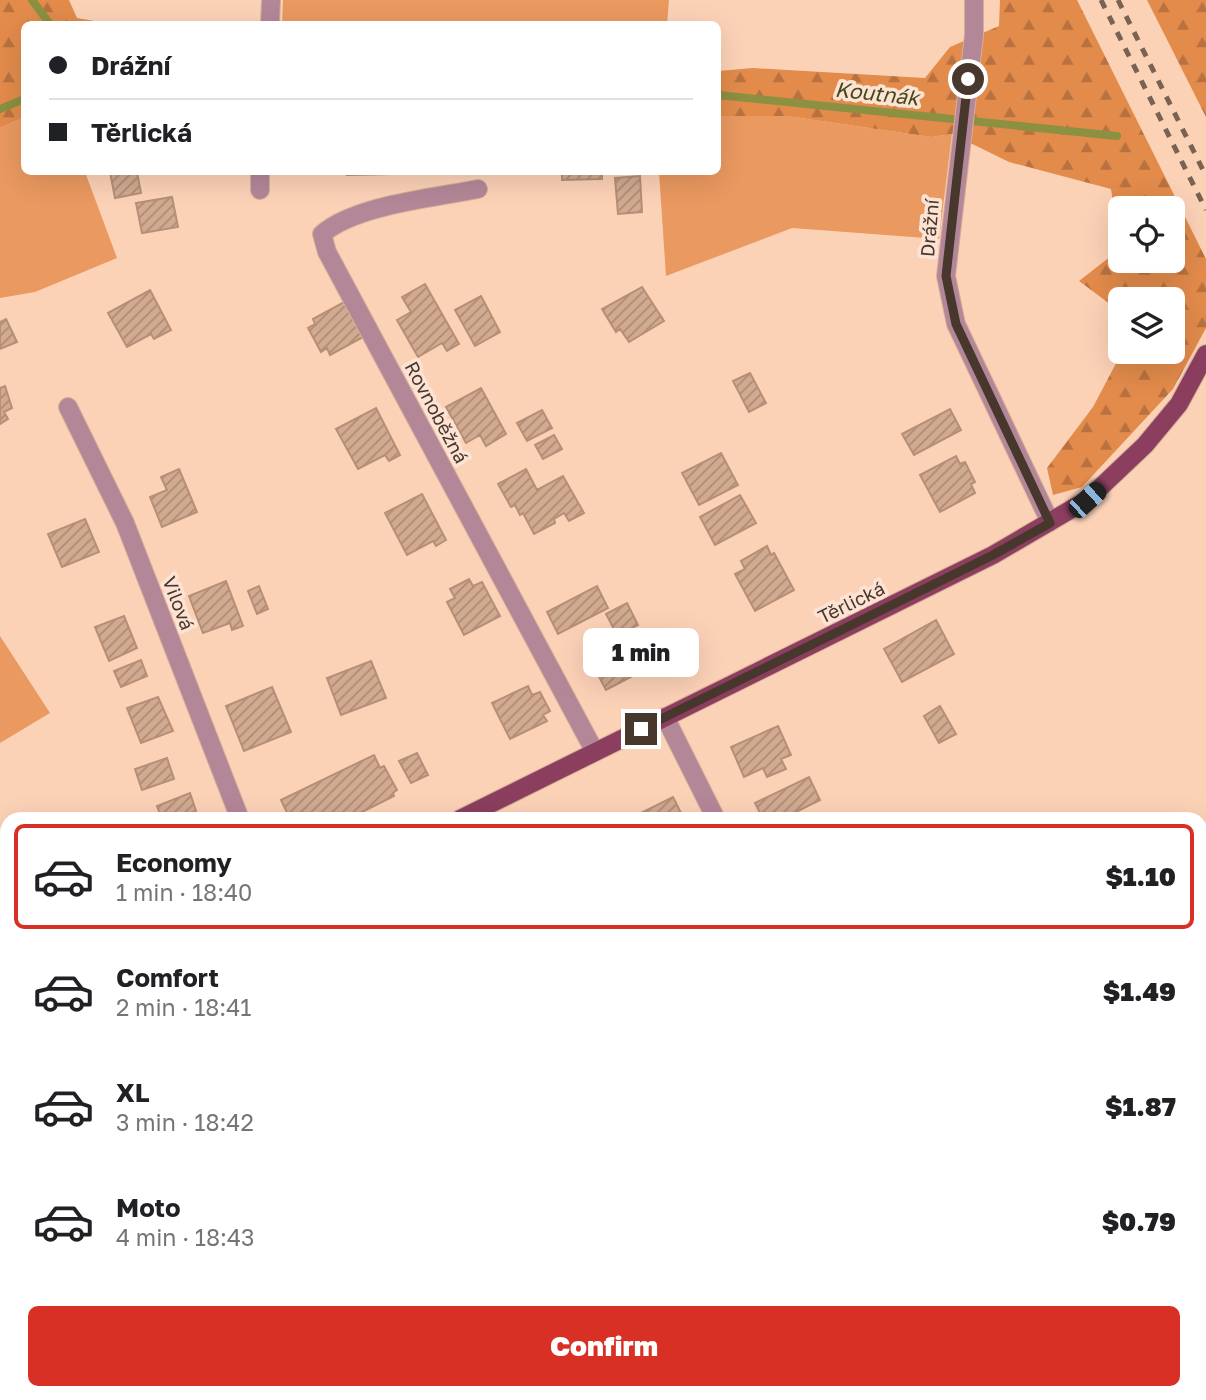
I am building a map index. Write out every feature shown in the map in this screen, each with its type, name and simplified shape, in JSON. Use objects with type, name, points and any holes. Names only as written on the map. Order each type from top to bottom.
[{"type":"main road","name":"Těrlická","points":[[474,812],[993,555],[1087,500],[1145,445],[1179,404],[1206,354]]},
{"type":"street","points":[[270,21],[271,0]]},
{"type":"street","name":"Drážní","points":[[974,0],[974,36],[960,137],[946,276],[956,324],[1050,523]]},
{"type":"street","name":"Rovnoběžná","points":[[478,189],[381,209],[332,226],[322,234],[327,252],[595,752]]},
{"type":"street","name":"Vilová","points":[[68,407],[125,523],[237,812]]},
{"type":"street","points":[[665,718],[712,812]]},
{"type":"shaded area","points":[[283,0],[669,0],[667,21],[282,21]]},
{"type":"shaded area","points":[[721,116],[787,116],[931,137],[952,134],[939,239],[792,228],[666,276],[659,175],[721,175]]},
{"type":"shaded area","points":[[21,118],[21,175],[86,175],[117,258],[35,292],[0,298],[0,128]]},
{"type":"shaded area","points":[[0,636],[50,713],[0,743]]},
{"type":"green space","points":[[0,0],[69,0],[77,18],[94,21],[21,21],[21,118],[0,128]]},
{"type":"green space","points":[[1000,0],[1077,0],[1175,196],[1112,196],[1111,189],[1009,162],[952,134],[931,137],[787,116],[721,116],[721,71],[753,68],[925,78],[950,47],[999,26]]},
{"type":"green space","points":[[1147,0],[1206,0],[1206,117]]},
{"type":"green space","points":[[1185,217],[1206,259],[1206,328],[1173,389],[1082,487],[1053,495],[1047,468],[1093,407],[1116,364],[1185,364],[1185,287],[1108,287],[1108,303],[1079,281],[1108,258],[1108,273],[1185,273]]},
{"type":"building","points":[[111,175],[138,175],[141,193],[115,198]]},
{"type":"building","points":[[562,175],[602,175],[602,179],[562,180]]},
{"type":"building","points":[[640,176],[642,212],[618,214],[615,178]]},
{"type":"building","points":[[172,197],[178,227],[142,233],[136,203]]},
{"type":"building","points":[[425,284],[459,344],[447,351],[442,343],[418,357],[397,320],[411,312],[402,297]]},
{"type":"building","points":[[642,287],[664,321],[629,342],[620,329],[616,332],[602,309]]},
{"type":"building","points":[[150,290],[171,330],[154,339],[151,334],[127,347],[108,313]]},
{"type":"building","points":[[481,296],[500,332],[475,346],[455,310]]},
{"type":"building","points":[[344,302],[363,337],[330,355],[327,348],[321,352],[308,328],[315,324],[313,319]]},
{"type":"building","points":[[6,319],[17,342],[0,349],[0,322]]},
{"type":"building","points":[[750,373],[766,403],[749,412],[733,381]]},
{"type":"building","points":[[5,386],[12,408],[4,412],[8,419],[0,424],[0,388]]},
{"type":"building","points":[[481,388],[506,434],[486,446],[480,435],[466,443],[446,407]]},
{"type":"building","points":[[376,408],[400,455],[389,461],[385,455],[358,469],[336,429]]},
{"type":"building","points":[[950,409],[961,430],[914,455],[902,434]]},
{"type":"building","points":[[542,410],[552,428],[527,441],[517,423]]},
{"type":"building","points":[[554,435],[562,449],[543,459],[535,445]]},
{"type":"building","points":[[721,453],[738,485],[699,505],[682,473]]},
{"type":"building","points":[[956,456],[960,464],[965,462],[975,482],[971,484],[975,493],[940,512],[920,475]]},
{"type":"building","points":[[179,469],[197,512],[162,527],[150,497],[167,490],[161,477]]},
{"type":"building","points":[[526,469],[537,490],[563,476],[584,513],[569,521],[564,513],[554,519],[555,523],[534,534],[523,513],[520,515],[515,505],[511,507],[498,484]]},
{"type":"building","points":[[422,494],[446,540],[436,546],[433,541],[407,555],[385,513]]},
{"type":"building","points":[[740,495],[756,523],[715,545],[700,517]]},
{"type":"building","points":[[85,519],[99,552],[62,567],[48,534]]},
{"type":"building","points":[[767,546],[771,555],[774,553],[794,590],[755,611],[735,574],[745,569],[741,561]]},
{"type":"building","points":[[469,579],[473,586],[482,582],[500,616],[464,635],[447,602],[455,598],[450,589]]},
{"type":"building","points":[[226,581],[243,626],[232,630],[230,623],[203,633],[189,596]]},
{"type":"building","points":[[259,586],[268,609],[257,614],[248,591]]},
{"type":"building","points":[[597,586],[608,608],[558,634],[547,612]]},
{"type":"building","points":[[627,603],[638,625],[617,635],[606,614]]},
{"type":"building","points":[[124,616],[137,648],[109,661],[95,627]]},
{"type":"building","points":[[936,620],[954,654],[902,682],[884,649]]},
{"type":"building","points":[[625,634],[644,670],[606,690],[587,654]]},
{"type":"building","points":[[141,660],[147,676],[121,687],[114,671]]},
{"type":"building","points":[[371,661],[386,698],[341,715],[327,678]]},
{"type":"building","points":[[528,686],[532,695],[540,692],[550,711],[543,715],[547,721],[510,739],[492,703]]},
{"type":"building","points":[[272,687],[291,732],[244,751],[226,706]]},
{"type":"building","points":[[158,697],[173,731],[141,743],[127,708]]},
{"type":"building","points":[[940,706],[956,734],[939,743],[924,716]]},
{"type":"building","points":[[778,726],[791,755],[781,759],[786,769],[767,777],[763,768],[744,777],[731,747]]},
{"type":"building","points":[[417,753],[428,775],[411,783],[399,761]]},
{"type":"building","points":[[374,755],[380,768],[384,766],[397,790],[393,793],[394,796],[362,812],[287,812],[281,800]]},
{"type":"building","points":[[167,758],[174,779],[142,790],[135,769]]},
{"type":"building","points":[[809,777],[820,800],[796,812],[760,812],[755,803]]},
{"type":"building","points":[[190,793],[196,811],[159,812],[157,806]]},
{"type":"building","points":[[673,797],[680,812],[643,812]]},
{"type":"waterway","points":[[32,0],[48,21]]},
{"type":"waterway","name":"Koutnák","points":[[721,95],[1117,136]]},
{"type":"waterway","name":"Koutnák","points":[[0,109],[21,100]]},
{"type":"railway","points":[[1101,0],[1206,210]]},
{"type":"railway","points":[[1118,0],[1206,176]]},
{"type":"route","points":[[641,729],[993,555],[1050,523],[956,324],[946,276],[968,79]]}]
